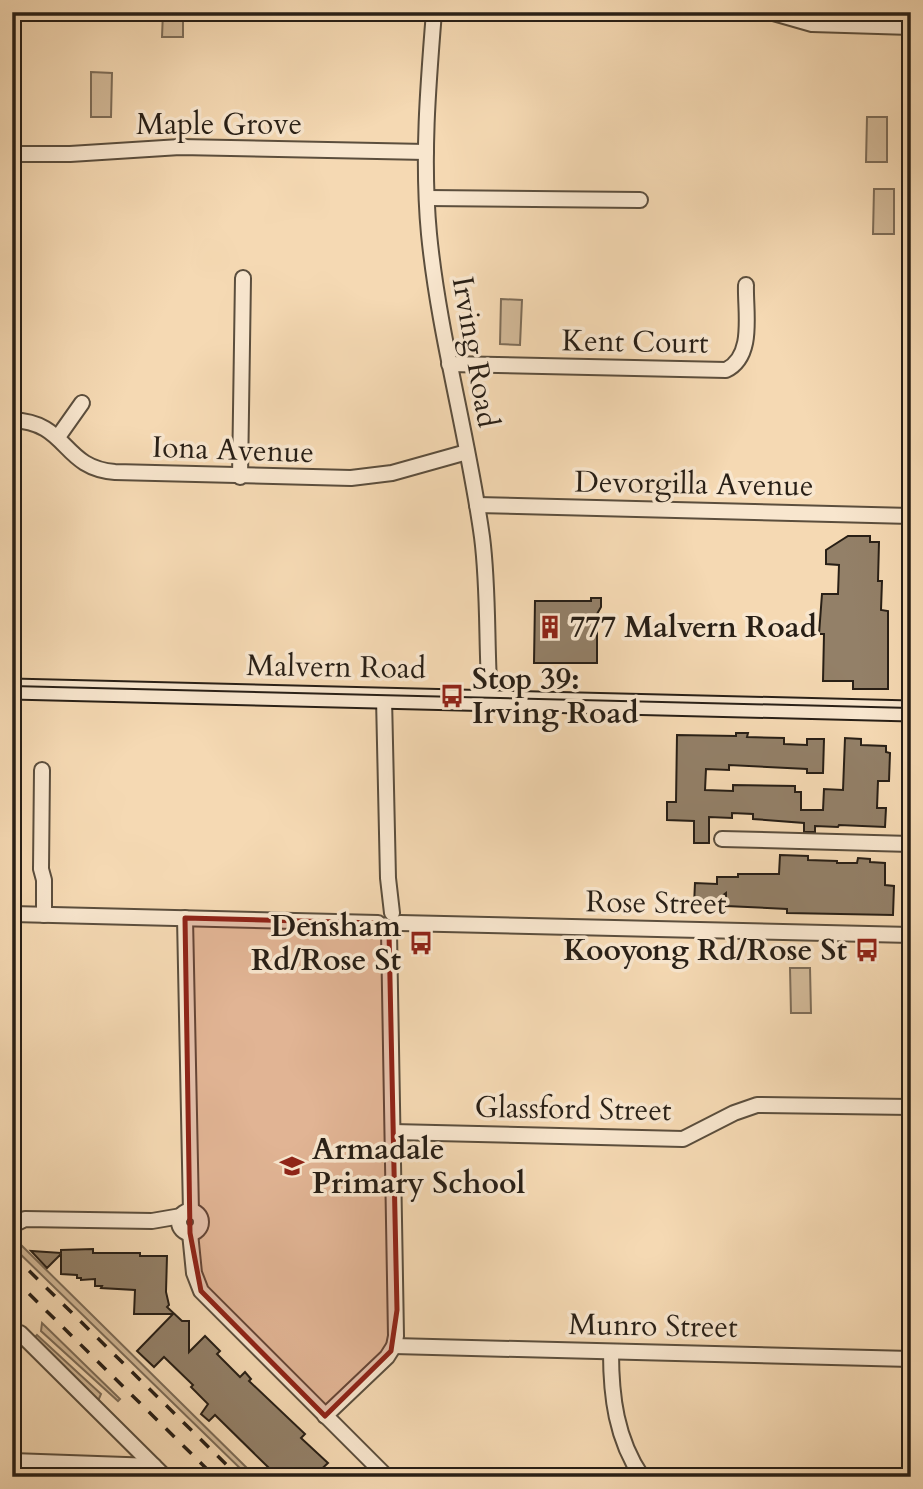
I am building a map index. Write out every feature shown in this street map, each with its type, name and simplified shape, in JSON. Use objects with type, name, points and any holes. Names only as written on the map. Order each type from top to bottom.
[{"type":"main road","name":"Malvern Road","points":[[12,689],[911,712]]},
{"type":"street","name":"Irving Road","points":[[434,12],[429,71],[427,198],[434,271],[449,364],[477,505],[485,581],[490,701]]},
{"type":"street","points":[[770,12],[811,24],[911,27]]},
{"type":"street","name":"Maple Grove","points":[[12,154],[70,154],[180,147],[426,152]]},
{"type":"street","points":[[427,198],[640,200]]},
{"type":"street","points":[[240,477],[243,278]]},
{"type":"street","name":"Kent Court","points":[[449,364],[726,370],[733,367],[743,354],[746,285]]},
{"type":"street","points":[[58,437],[82,403]]},
{"type":"street","name":"Iona Avenue","points":[[12,420],[37,423],[58,437],[77,459],[96,470],[240,477],[351,478],[392,472],[467,452]]},
{"type":"street","name":"Devorgilla Avenue","points":[[477,505],[911,516]]},
{"type":"street","points":[[325,1416],[380,1365],[394,1346],[397,1310],[384,698]]},
{"type":"street","points":[[42,770],[41,869],[44,880],[44,915]]},
{"type":"street","points":[[722,839],[911,844]]},
{"type":"street","name":"Rose Street","points":[[12,914],[911,935]]},
{"type":"street","points":[[186,918],[186,1222],[194,1273],[201,1291],[387,1477]]},
{"type":"street","name":"Glassford Street","points":[[393,1132],[683,1139],[734,1113],[757,1105],[911,1107]]},
{"type":"street","points":[[16,1218],[152,1221],[163,1225],[186,1222]]},
{"type":"street","points":[[12,1333],[20,1334],[165,1477]]},
{"type":"street","name":"Munro Street","points":[[394,1346],[911,1359]]},
{"type":"street","points":[[611,1352],[612,1393],[618,1428],[642,1477]]},
{"type":"street","points":[[12,1461],[154,1466]]},
{"type":"highlighted area","points":[[185,918],[378,923],[379,931],[389,932],[397,1310],[391,1351],[325,1416],[201,1291],[190,1233]]},
{"type":"shaded area","points":[[163,12],[183,12],[183,37],[162,37]]},
{"type":"shaded area","points":[[91,72],[112,73],[111,117],[91,117]]},
{"type":"shaded area","points":[[867,117],[887,117],[887,162],[866,162]]},
{"type":"shaded area","points":[[874,189],[894,189],[894,234],[873,234]]},
{"type":"shaded area","points":[[501,299],[522,300],[520,345],[500,344]]},
{"type":"shaded area","points":[[790,968],[810,968],[811,1013],[791,1013]]},
{"type":"shaded area","points":[[12,1236],[256,1477],[249,1477],[12,1246]]},
{"type":"shaded area","points":[[42,1323],[120,1399],[118,1401],[41,1331]]},
{"type":"shaded area","points":[[37,1335],[101,1394],[98,1401],[34,1338]]},
{"type":"building","points":[[848,536],[870,536],[870,542],[879,542],[878,581],[882,581],[881,610],[888,611],[888,689],[853,689],[853,681],[823,681],[824,634],[819,634],[822,594],[838,594],[839,565],[826,564],[826,550]]},
{"type":"building","name":"777 Malvern Road","points":[[591,598],[601,598],[601,607],[597,614],[597,663],[534,663],[535,601],[591,601]]},
{"type":"building","points":[[736,733],[748,733],[747,737],[784,738],[784,744],[807,745],[807,739],[824,739],[823,773],[807,773],[807,769],[729,765],[729,770],[706,769],[705,790],[733,791],[733,785],[795,786],[795,792],[801,792],[801,810],[823,810],[824,789],[843,790],[845,738],[861,739],[861,745],[886,746],[886,752],[890,753],[889,781],[878,781],[877,808],[886,808],[885,827],[815,826],[815,832],[804,832],[804,823],[753,819],[753,814],[732,813],[732,818],[709,817],[709,843],[694,843],[694,821],[667,820],[667,802],[676,802],[677,735],[736,736]]},
{"type":"building","points":[[780,855],[808,856],[808,860],[837,863],[857,863],[858,858],[885,863],[885,885],[894,886],[893,915],[787,913],[787,909],[726,906],[726,893],[710,905],[694,905],[695,883],[717,884],[717,877],[738,877],[738,874],[779,874]]},
{"type":"building","points":[[93,1249],[93,1253],[167,1256],[167,1307],[182,1321],[189,1321],[189,1352],[205,1336],[220,1351],[217,1354],[240,1377],[245,1372],[251,1379],[249,1381],[305,1434],[301,1438],[328,1463],[313,1477],[260,1477],[270,1469],[215,1415],[209,1421],[201,1414],[208,1404],[191,1387],[193,1385],[164,1357],[154,1367],[137,1351],[173,1314],[134,1314],[135,1290],[101,1288],[102,1286],[95,1286],[95,1279],[81,1280],[77,1275],[61,1274],[61,1254],[47,1268],[31,1251],[61,1253],[61,1250]]},
{"type":"tram line","points":[[12,686],[911,708]]},
{"type":"railway","points":[[12,1254],[239,1477]]},
{"type":"railway","points":[[12,1277],[215,1477]]},
{"type":"place","name":"777 Malvern Road","points":[[550,627]]},
{"type":"place","name":"Stop 39: Irving Road","points":[[452,696]]},
{"type":"place","name":"Densham Rd/Rose St","points":[[421,943]]},
{"type":"place","name":"Kooyong Rd/Rose St","points":[[867,950]]},
{"type":"place","name":"Armadale Primary School","points":[[292,1166]]}]
